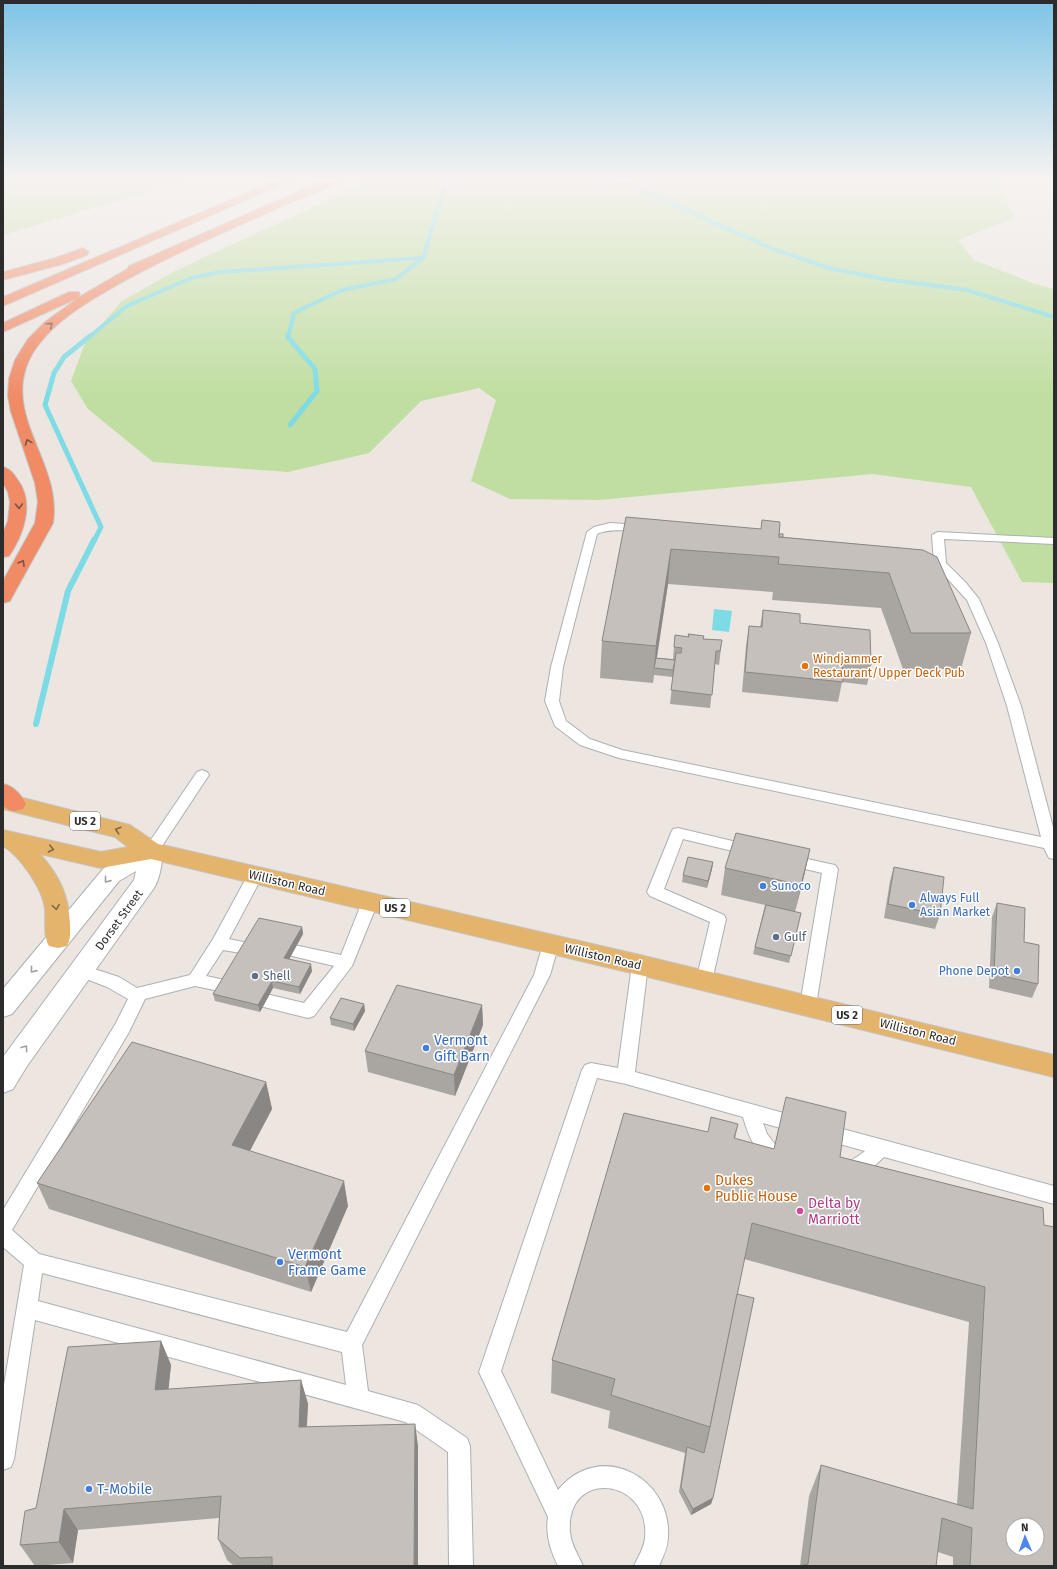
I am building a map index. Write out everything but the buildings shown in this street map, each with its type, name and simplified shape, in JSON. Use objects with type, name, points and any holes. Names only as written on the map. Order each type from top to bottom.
[{"type":"highway","points":[[3,276],[60,261],[90,250]]},
{"type":"highway","points":[[3,302],[124,250]]},
{"type":"highway","points":[[3,328],[176,250]]},
{"type":"highway","points":[[3,597],[44,523],[46,512],[45,489],[25,433],[19,411],[16,379],[22,362],[39,336],[64,313],[147,263]]},
{"type":"highway","points":[[3,472],[14,485],[19,504],[16,525],[3,552]]},
{"type":"main road","name":"Williston Road","points":[[7,798],[122,831],[151,851],[640,965],[1054,1066]]},
{"type":"main road","name":"Williston Road","points":[[8,839],[101,860],[151,851]]},
{"type":"main road","points":[[8,839],[44,876],[53,891],[57,909],[58,939]]},
{"type":"main road","points":[[3,1007],[111,875],[151,851]]},
{"type":"main road","name":"Dorset Street","points":[[3,1081],[146,882],[151,851]]},
{"type":"lane","points":[[651,529],[613,526],[599,528],[592,532],[557,667],[552,701],[560,723],[585,742],[619,754],[1052,849],[1014,706],[992,642],[974,600],[962,585],[940,564],[925,563]]},
{"type":"lane","points":[[940,564],[938,536],[1054,541]]},
{"type":"lane","points":[[151,851],[202,775]]},
{"type":"lane","points":[[704,981],[718,919],[655,892],[678,833],[761,853]]},
{"type":"lane","points":[[776,857],[830,869],[808,1005]]},
{"type":"lane","points":[[195,980],[219,943],[255,875]]},
{"type":"lane","points":[[266,1001],[308,1011],[346,962],[370,902]]},
{"type":"lane","points":[[219,943],[247,948]]},
{"type":"lane","points":[[358,1399],[352,1344],[542,975],[551,944]]},
{"type":"lane","points":[[294,951],[346,962]]},
{"type":"lane","points":[[626,1077],[640,965]]},
{"type":"lane","points":[[82,971],[113,982],[138,996]]},
{"type":"lane","points":[[3,1228],[123,1027],[139,994],[195,980],[224,986]]},
{"type":"lane","points":[[558,1516],[490,1372],[591,1070],[626,1077],[1054,1195]]},
{"type":"lane","points":[[750,1111],[757,1132],[765,1146],[773,1152]]},
{"type":"lane","points":[[832,1169],[851,1172],[882,1148]]},
{"type":"lane","points":[[3,1234],[34,1262],[352,1344]]},
{"type":"lane","points":[[3,1459],[34,1262]]},
{"type":"lane","points":[[26,1308],[410,1413],[459,1446],[461,1566]]},
{"type":"lane","points":[[571,1566],[561,1550],[558,1533],[558,1516],[565,1499],[576,1486],[590,1478],[606,1476],[622,1479],[637,1488],[648,1502],[655,1518],[657,1537],[653,1554],[646,1566]]},
{"type":"green space","points":[[220,250],[966,250],[974,260],[1035,284],[1054,289],[1054,583],[1022,582],[971,487],[872,474],[599,500],[510,499],[471,481],[496,400],[479,388],[421,401],[369,453],[288,472],[153,462],[88,409],[71,381],[85,343],[122,301],[175,271]]},
{"type":"water","points":[[714,609],[732,611],[729,632],[712,630]]},
{"type":"waterway","points":[[423,258],[425,250]]},
{"type":"waterway","points":[[777,250],[829,268],[884,279],[967,290],[1054,317]]},
{"type":"waterway","points":[[89,337],[127,306],[191,278],[220,272],[423,258]]},
{"type":"waterway","points":[[288,337],[294,313],[342,290],[396,279],[423,258]]},
{"type":"waterway","points":[[90,336],[64,357],[54,373],[45,405],[101,527],[94,541]]},
{"type":"waterway","points":[[287,336],[315,369],[317,391],[290,425]]},
{"type":"waterway","points":[[36,724],[68,591],[94,540]]},
{"type":"place","name":"Windjammer Restaurant/Upper Deck Pub","points":[[805,666]]},
{"type":"place","name":"Sunoco","points":[[763,886]]},
{"type":"place","name":"Always Full Asian Market","points":[[912,905]]},
{"type":"place","name":"Gulf","points":[[776,937]]},
{"type":"place","name":"Phone Depot","points":[[1017,971]]},
{"type":"place","name":"Shell","points":[[255,976]]},
{"type":"place","name":"Vermont Gift Barn","points":[[426,1048]]},
{"type":"place","name":"Dukes Public House","points":[[707,1188]]},
{"type":"place","name":"Delta by Marriott","points":[[800,1211]]},
{"type":"place","name":"Vermont Frame Game","points":[[280,1262]]},
{"type":"place","name":"T-Mobile","points":[[89,1489]]}]
